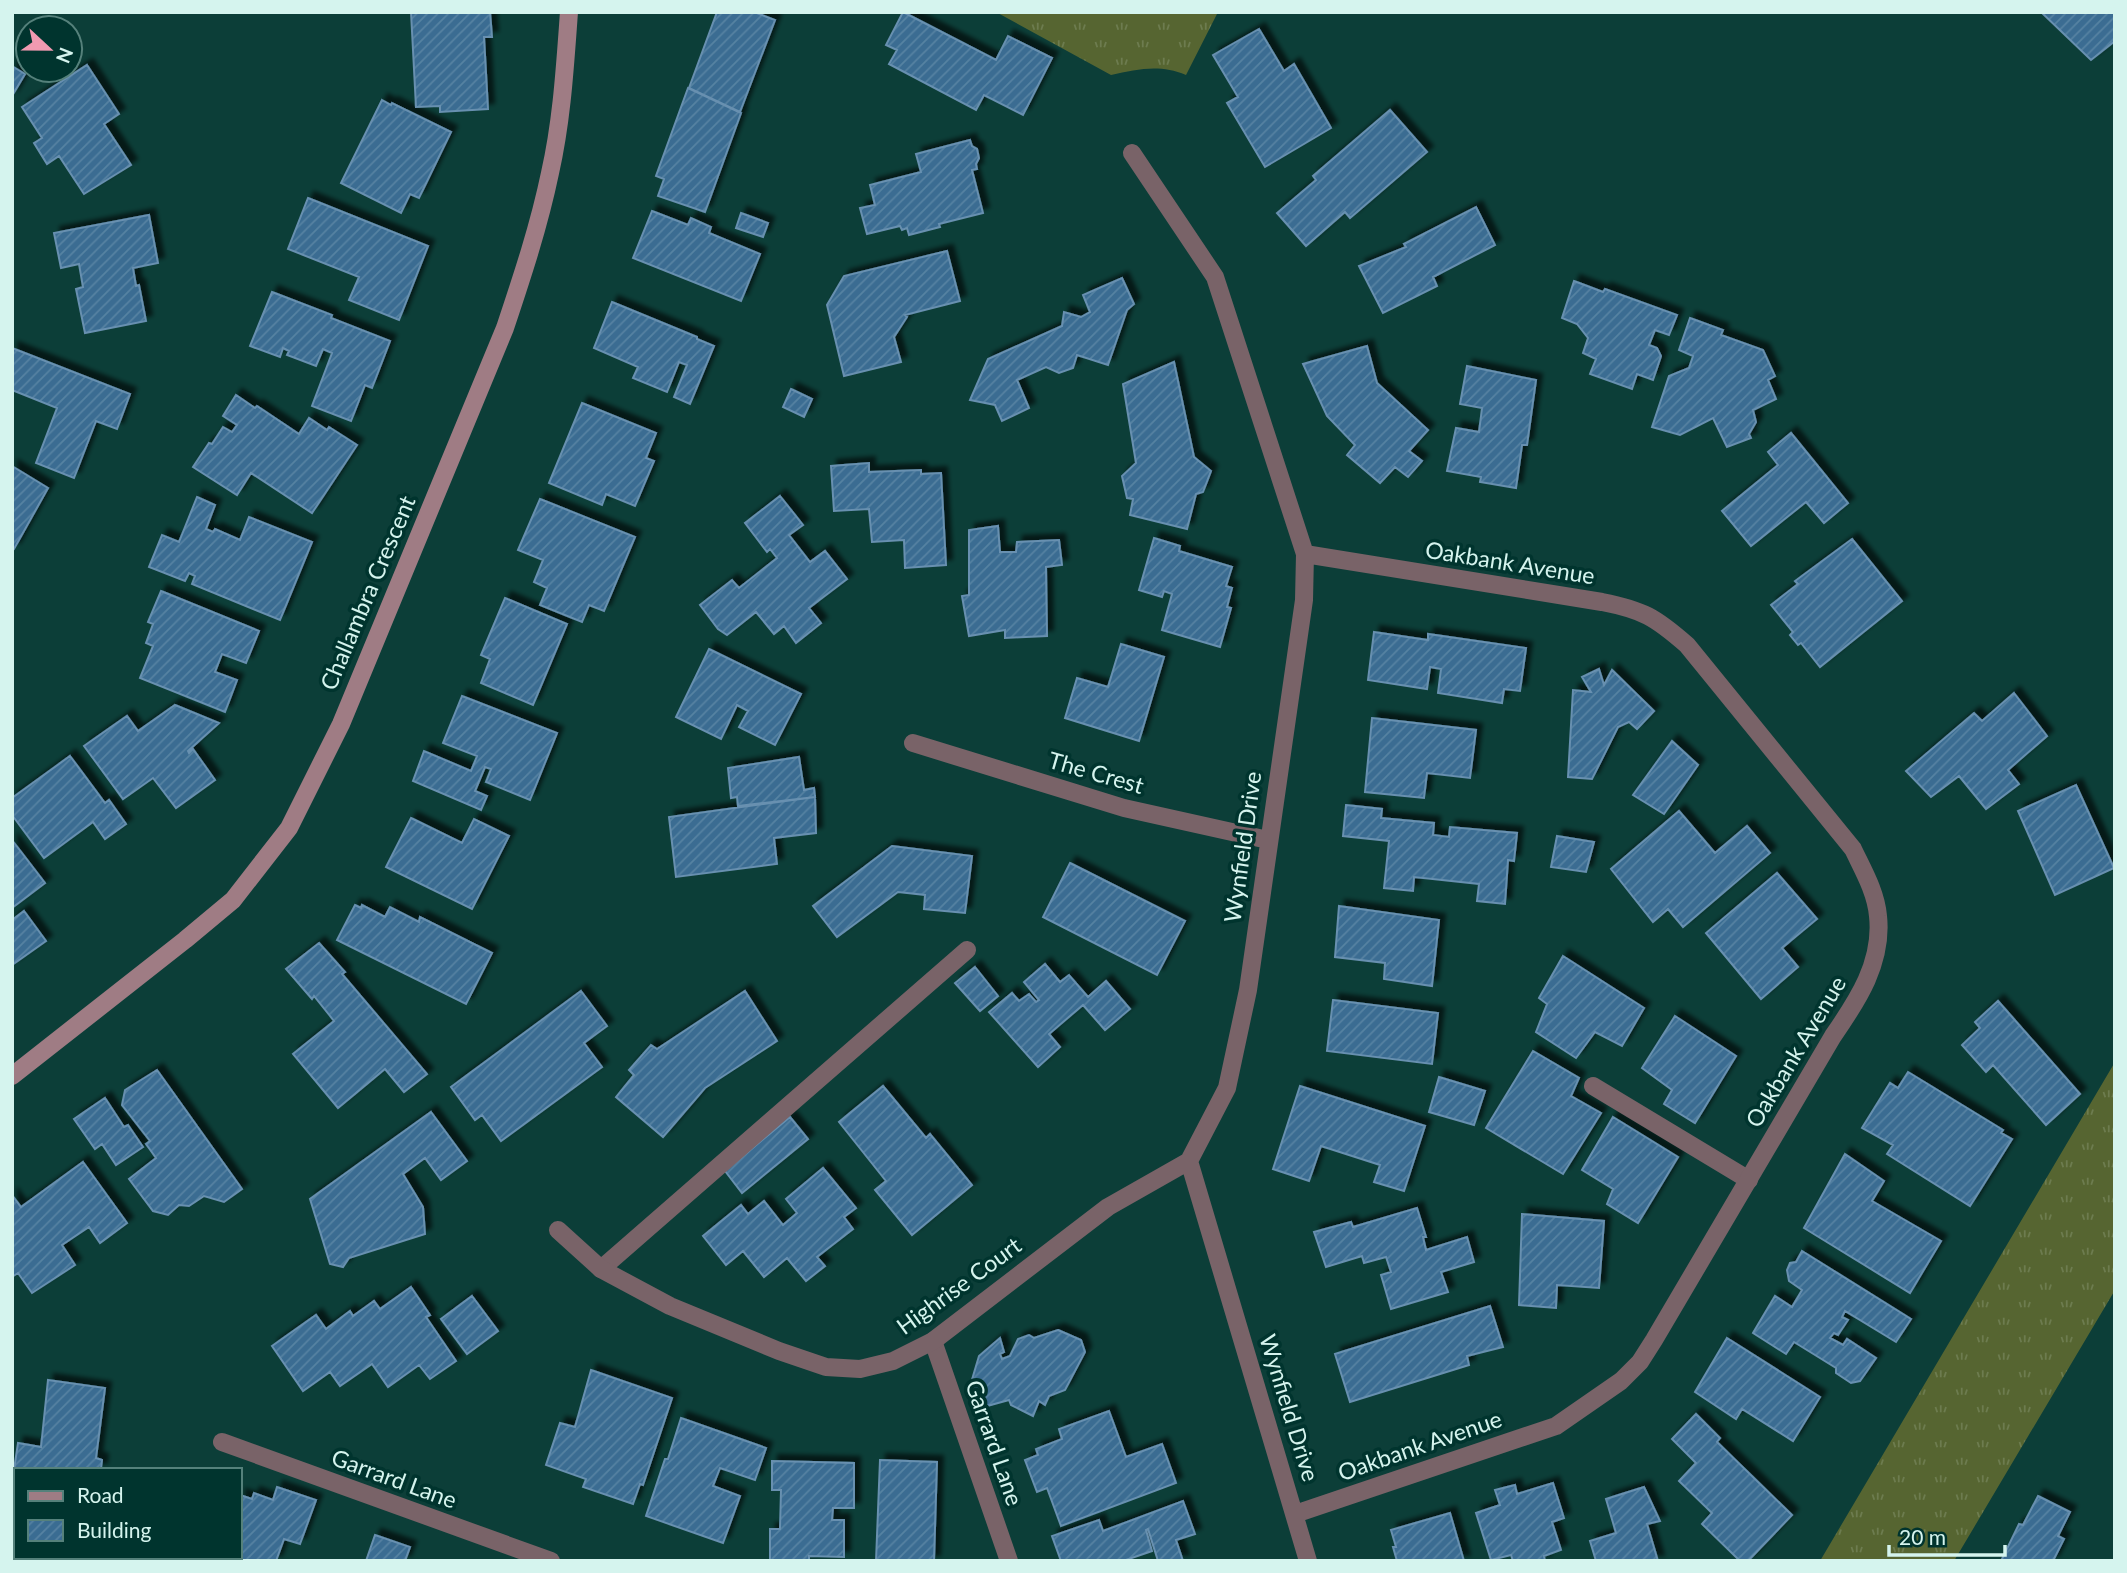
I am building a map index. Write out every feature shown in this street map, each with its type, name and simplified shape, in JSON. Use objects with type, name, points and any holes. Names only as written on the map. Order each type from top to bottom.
[{"type":"street","name":"Challambra Crescent","points":[[12,1076],[233,900],[289,828],[341,724],[505,328],[537,230],[551,170],[562,94],[569,12]]},
{"type":"street","name":"Wynfield Drive","points":[[1132,153],[1215,277],[1305,554],[1304,600],[1248,990],[1227,1088],[1189,1161],[1308,1561]]},
{"type":"street","name":"Oakbank Avenue","points":[[1295,1514],[1556,1426],[1621,1381],[1640,1362],[1833,1037],[1853,1008],[1869,978],[1878,947],[1878,915],[1869,881],[1853,849],[1687,645],[1661,622],[1633,608],[1602,602],[1305,554]]},
{"type":"street","name":"The Crest","points":[[913,743],[1124,808],[1268,840]]},
{"type":"street","points":[[601,1269],[967,950]]},
{"type":"street","points":[[1593,1086],[1749,1180]]},
{"type":"street","name":"Highrise Court","points":[[558,1230],[601,1269],[670,1306],[779,1351],[826,1367],[860,1369],[893,1361],[933,1341],[1108,1207],[1189,1161]]},
{"type":"street","name":"Garrard Lane","points":[[933,1341],[1009,1561]]},
{"type":"street","name":"Garrard Lane","points":[[222,1442],[551,1561]]},
{"type":"green space","points":[[996,12],[1218,12],[1186,75],[1167,70],[1140,69],[1111,75]]},
{"type":"green space","points":[[2115,1062],[2115,1290],[1954,1561],[1820,1561]]},
{"type":"building","points":[[411,12],[490,12],[492,37],[484,37],[488,109],[440,112],[440,106],[416,107]]},
{"type":"building","points":[[717,12],[754,12],[775,20],[740,112],[689,88]]},
{"type":"building","points":[[903,12],[996,60],[1008,36],[1052,58],[1023,115],[984,95],[976,110],[889,64],[897,50],[886,45]]},
{"type":"building","points":[[2041,12],[2115,12],[2115,41],[2091,60]]},
{"type":"building","points":[[1259,29],[1284,71],[1294,64],[1331,128],[1265,167],[1227,103],[1238,97],[1213,55]]},
{"type":"building","points":[[87,65],[119,114],[104,124],[131,165],[84,194],[59,156],[47,164],[34,143],[42,138],[22,107],[58,84],[84,84],[84,67]]},
{"type":"building","points":[[12,66],[14,84],[19,84],[12,96]]},
{"type":"building","points":[[688,88],[741,113],[705,212],[658,196],[664,179],[656,176]]},
{"type":"building","points":[[382,100],[451,132],[419,198],[410,194],[401,213],[341,183]]},
{"type":"building","points":[[1390,110],[1427,152],[1350,218],[1345,212],[1306,246],[1277,213],[1316,180],[1313,176]]},
{"type":"building","points":[[970,140],[972,146],[977,149],[979,158],[977,169],[972,170],[983,213],[909,235],[907,228],[902,230],[900,226],[867,234],[860,208],[875,205],[870,185],[921,172],[916,154]]},
{"type":"building","points":[[308,198],[428,246],[399,320],[349,300],[359,277],[288,249]]},
{"type":"building","points":[[1476,207],[1495,245],[1433,277],[1437,286],[1383,313],[1359,266],[1406,247],[1404,244]]},
{"type":"building","points":[[652,211],[688,225],[691,218],[711,227],[709,233],[760,254],[741,301],[633,258]]},
{"type":"building","points":[[741,213],[768,223],[763,237],[736,228]]},
{"type":"building","points":[[149,215],[158,263],[133,268],[146,321],[85,333],[76,289],[83,287],[79,264],[61,268],[54,233]]},
{"type":"building","points":[[947,251],[960,301],[905,315],[907,317],[894,337],[901,362],[844,376],[827,305],[844,276]]},
{"type":"building","points":[[1122,278],[1134,304],[1127,310],[1108,365],[1077,355],[1073,368],[1059,373],[1046,367],[1017,380],[1029,408],[1002,421],[995,405],[970,400],[988,359],[1062,326],[1064,312],[1081,317],[1090,312],[1083,295]]},
{"type":"building","points":[[1574,281],[1603,292],[1605,289],[1677,315],[1669,335],[1655,330],[1649,345],[1657,348],[1661,356],[1653,380],[1637,374],[1632,389],[1590,374],[1596,359],[1583,353],[1588,338],[1577,324],[1562,318]]},
{"type":"building","points":[[272,292],[390,341],[372,388],[365,385],[351,421],[312,406],[332,353],[323,349],[316,366],[287,355],[289,351],[283,348],[280,357],[250,346]]},
{"type":"building","points":[[612,302],[714,346],[690,404],[674,397],[687,365],[679,362],[667,392],[633,378],[638,367],[594,348]]},
{"type":"building","points":[[1690,318],[1723,330],[1721,335],[1763,350],[1775,376],[1768,380],[1776,399],[1753,410],[1756,422],[1749,434],[1751,438],[1727,447],[1713,418],[1680,435],[1652,427],[1669,376],[1689,368],[1693,356],[1679,350]]},
{"type":"building","points":[[1367,346],[1377,383],[1428,430],[1409,451],[1422,461],[1408,477],[1395,467],[1380,483],[1347,455],[1355,445],[1327,416],[1303,364]]},
{"type":"building","points":[[12,348],[130,394],[117,429],[96,421],[74,478],[36,463],[57,408],[12,390]]},
{"type":"building","points":[[1174,362],[1194,457],[1211,471],[1203,492],[1196,494],[1187,529],[1130,515],[1133,499],[1127,498],[1122,476],[1136,463],[1123,384]]},
{"type":"building","points":[[1467,366],[1536,380],[1527,445],[1522,445],[1516,488],[1480,482],[1481,477],[1447,471],[1456,428],[1479,432],[1482,408],[1460,404]]},
{"type":"building","points":[[791,389],[812,399],[804,417],[783,407]]},
{"type":"building","points":[[236,395],[299,434],[309,418],[357,445],[312,513],[251,473],[237,495],[193,467],[223,427],[232,432],[237,425],[223,416]]},
{"type":"building","points":[[582,403],[656,433],[646,458],[654,461],[635,506],[606,494],[602,505],[549,483]]},
{"type":"building","points":[[1791,433],[1848,503],[1824,523],[1806,502],[1751,546],[1722,511],[1778,465],[1768,452]]},
{"type":"building","points":[[869,463],[869,472],[921,470],[921,474],[941,473],[946,565],[905,568],[904,540],[872,542],[869,509],[834,511],[831,466]]},
{"type":"building","points":[[12,466],[48,488],[14,549],[12,548]]},
{"type":"building","points":[[780,496],[803,525],[789,535],[810,562],[825,551],[847,579],[809,608],[821,623],[796,643],[784,626],[774,634],[756,612],[727,635],[718,629],[700,605],[732,580],[739,588],[777,558],[770,549],[767,552],[745,523]]},
{"type":"building","points":[[197,497],[215,505],[206,529],[213,532],[215,529],[240,540],[249,517],[312,542],[280,620],[192,584],[195,576],[189,573],[185,581],[149,567],[162,535],[179,542]]},
{"type":"building","points":[[540,499],[635,537],[604,611],[589,605],[582,622],[540,605],[547,588],[534,582],[543,560],[518,550]]},
{"type":"building","points":[[998,526],[1000,552],[1016,552],[1017,542],[1059,540],[1062,565],[1046,567],[1047,636],[1005,638],[1005,630],[969,636],[962,596],[969,595],[969,530]]},
{"type":"building","points":[[1154,538],[1180,546],[1179,551],[1232,567],[1226,586],[1232,588],[1227,607],[1231,608],[1220,647],[1162,630],[1172,594],[1164,591],[1162,597],[1139,590]]},
{"type":"building","points":[[1852,539],[1902,601],[1820,667],[1801,643],[1798,645],[1790,635],[1793,632],[1771,605],[1798,584],[1795,581]]},
{"type":"building","points":[[161,591],[259,631],[246,663],[222,654],[215,672],[237,680],[225,712],[140,678],[153,646],[146,643],[153,624],[148,622]]},
{"type":"building","points":[[505,598],[567,624],[533,705],[481,683],[490,659],[481,655]]},
{"type":"building","points":[[1374,632],[1428,640],[1428,634],[1526,648],[1520,691],[1504,689],[1502,703],[1438,693],[1441,669],[1430,667],[1427,689],[1368,680]]},
{"type":"building","points":[[1121,644],[1164,657],[1139,741],[1065,718],[1077,678],[1108,687]]},
{"type":"building","points":[[709,649],[801,694],[775,745],[739,727],[748,711],[737,705],[721,739],[676,717]]},
{"type":"building","points":[[1599,669],[1604,685],[1612,670],[1654,711],[1637,729],[1629,722],[1618,727],[1592,779],[1568,777],[1573,690],[1591,692],[1582,677]]},
{"type":"building","points":[[2014,693],[2047,736],[2008,770],[2019,784],[1986,809],[1959,776],[1931,797],[1906,771],[1974,713],[1982,721]]},
{"type":"building","points":[[462,696],[557,733],[530,800],[486,782],[491,769],[485,767],[475,791],[487,796],[481,810],[413,781],[424,751],[471,771],[477,756],[443,743]]},
{"type":"building","points":[[175,705],[219,723],[188,751],[189,753],[193,749],[215,780],[176,808],[153,778],[123,799],[84,746],[127,716],[138,731]]},
{"type":"building","points":[[1372,718],[1476,730],[1470,778],[1427,773],[1424,798],[1365,792]]},
{"type":"building","points":[[1672,741],[1698,765],[1664,814],[1633,795]]},
{"type":"building","points":[[70,756],[105,803],[109,800],[126,824],[105,839],[93,822],[44,858],[12,815],[12,798]]},
{"type":"building","points":[[799,757],[804,790],[814,788],[815,797],[738,806],[737,797],[731,798],[728,768]]},
{"type":"building","points":[[2076,785],[2114,868],[2055,895],[2018,811]]},
{"type":"building","points":[[815,797],[816,833],[774,838],[777,864],[676,877],[669,817]]},
{"type":"building","points":[[1346,805],[1382,809],[1381,818],[1434,823],[1433,835],[1449,837],[1450,827],[1517,833],[1514,861],[1508,860],[1505,904],[1477,901],[1479,884],[1414,877],[1413,891],[1384,888],[1389,841],[1343,836]]},
{"type":"building","points":[[1679,811],[1715,853],[1747,826],[1770,853],[1683,927],[1668,909],[1653,922],[1611,869]]},
{"type":"building","points":[[411,818],[462,843],[474,819],[509,836],[472,909],[386,867]]},
{"type":"building","points":[[1557,836],[1594,842],[1586,872],[1551,867]]},
{"type":"building","points":[[12,840],[45,883],[12,908]]},
{"type":"building","points":[[892,846],[972,856],[965,913],[924,909],[925,895],[898,892],[837,937],[813,906]]},
{"type":"building","points":[[1070,863],[1185,921],[1157,975],[1043,917]]},
{"type":"building","points":[[1777,873],[1817,919],[1782,948],[1798,967],[1761,999],[1706,933]]},
{"type":"building","points":[[355,905],[361,908],[362,905],[385,917],[390,907],[419,922],[420,917],[492,953],[466,1004],[337,940]]},
{"type":"building","points":[[1339,906],[1439,920],[1432,986],[1384,979],[1385,963],[1335,957]]},
{"type":"building","points":[[24,911],[46,941],[12,965],[12,920]]},
{"type":"building","points":[[319,943],[427,1074],[404,1092],[385,1069],[338,1108],[293,1054],[334,1021],[314,996],[312,999],[286,969]]},
{"type":"building","points":[[1563,956],[1644,1008],[1622,1046],[1595,1032],[1576,1058],[1536,1032],[1547,1004],[1539,998]]},
{"type":"building","points":[[1045,964],[1060,982],[1069,975],[1088,997],[1106,981],[1130,1009],[1105,1030],[1083,1005],[1049,1034],[1060,1047],[1038,1067],[989,1012],[1012,993],[1019,1001],[1029,994],[1036,1002],[1039,1000],[1024,982]]},
{"type":"building","points":[[975,967],[998,996],[980,1011],[955,983]]},
{"type":"building","points":[[581,991],[607,1026],[584,1043],[602,1067],[501,1141],[482,1115],[475,1120],[451,1087]]},
{"type":"building","points":[[745,991],[777,1041],[705,1088],[663,1137],[616,1097],[634,1075],[629,1070],[651,1045],[657,1049]]},
{"type":"building","points":[[1333,1000],[1438,1013],[1432,1064],[1327,1051]]},
{"type":"building","points":[[1998,1001],[2080,1094],[2046,1125],[1993,1065],[1986,1072],[1962,1045],[1980,1028],[1975,1022]]},
{"type":"building","points":[[1675,1016],[1736,1056],[1695,1123],[1664,1104],[1672,1090],[1642,1068]]},
{"type":"building","points":[[1533,1051],[1579,1078],[1571,1096],[1601,1113],[1563,1174],[1486,1128]]},
{"type":"building","points":[[157,1070],[242,1189],[224,1202],[204,1196],[189,1206],[179,1205],[168,1215],[153,1211],[129,1179],[156,1158],[146,1144],[150,1141],[122,1105],[125,1090]]},
{"type":"building","points":[[1908,1072],[2003,1130],[2001,1133],[2012,1139],[1970,1206],[1887,1154],[1893,1145],[1862,1128],[1890,1083],[1898,1088]]},
{"type":"building","points":[[1439,1077],[1485,1091],[1474,1125],[1429,1112]]},
{"type":"building","points":[[883,1086],[926,1138],[930,1134],[972,1185],[912,1235],[875,1190],[886,1181],[839,1122]]},
{"type":"building","points":[[1300,1086],[1425,1126],[1404,1191],[1374,1182],[1380,1165],[1321,1146],[1309,1181],[1273,1169]]},
{"type":"building","points":[[105,1098],[124,1127],[128,1125],[143,1147],[116,1165],[102,1144],[95,1149],[74,1119]]},
{"type":"building","points":[[431,1112],[467,1161],[441,1180],[425,1158],[403,1174],[423,1207],[425,1234],[349,1258],[343,1267],[330,1264],[310,1199]]},
{"type":"building","points":[[790,1117],[808,1139],[742,1193],[725,1171]]},
{"type":"building","points":[[1613,1117],[1678,1157],[1638,1223],[1607,1204],[1613,1189],[1582,1170]]},
{"type":"building","points":[[1845,1154],[1884,1181],[1872,1201],[1941,1241],[1910,1293],[1804,1228]]},
{"type":"building","points":[[83,1162],[127,1223],[100,1243],[89,1227],[62,1245],[75,1265],[32,1293],[18,1273],[12,1277],[12,1195],[21,1207]]},
{"type":"building","points":[[823,1168],[856,1208],[844,1217],[853,1229],[817,1257],[825,1266],[806,1281],[787,1258],[764,1277],[743,1251],[726,1265],[703,1236],[741,1205],[748,1214],[764,1201],[783,1225],[797,1213],[786,1199]]},
{"type":"building","points":[[1417,1208],[1426,1237],[1423,1237],[1426,1250],[1467,1237],[1474,1262],[1441,1272],[1448,1292],[1391,1309],[1381,1275],[1391,1272],[1386,1257],[1364,1263],[1362,1256],[1326,1267],[1314,1232],[1351,1222],[1353,1227]]},
{"type":"building","points":[[1522,1214],[1604,1221],[1599,1288],[1557,1285],[1556,1308],[1519,1305]]},
{"type":"building","points":[[1802,1251],[1911,1319],[1896,1342],[1845,1311],[1842,1317],[1848,1320],[1838,1335],[1834,1333],[1830,1338],[1843,1345],[1847,1339],[1876,1358],[1860,1381],[1851,1383],[1836,1373],[1836,1368],[1794,1342],[1786,1354],[1753,1333],[1775,1296],[1792,1307],[1802,1290],[1789,1281],[1787,1270],[1790,1263],[1796,1262]]},
{"type":"building","points":[[411,1287],[430,1315],[426,1317],[456,1361],[430,1379],[419,1365],[388,1387],[372,1364],[340,1386],[330,1372],[303,1391],[272,1346],[316,1315],[326,1329],[350,1311],[353,1316],[374,1301],[380,1309]]},
{"type":"building","points":[[472,1296],[498,1331],[467,1354],[441,1319]]},
{"type":"building","points":[[1490,1306],[1503,1347],[1467,1356],[1469,1365],[1350,1402],[1335,1354]]},
{"type":"building","points":[[1058,1330],[1081,1340],[1085,1352],[1065,1390],[1049,1396],[1045,1405],[1039,1401],[1033,1416],[1011,1405],[1009,1400],[980,1408],[971,1383],[979,1356],[1000,1338],[1004,1352],[1000,1354],[1002,1359],[1010,1356],[1018,1339],[1029,1335],[1034,1338]]},
{"type":"building","points":[[1727,1338],[1820,1397],[1793,1441],[1742,1409],[1736,1419],[1695,1392]]},
{"type":"building","points":[[591,1370],[672,1398],[643,1485],[640,1484],[633,1504],[583,1487],[586,1479],[546,1465],[560,1423],[575,1427]]},
{"type":"building","points":[[48,1380],[105,1388],[96,1458],[102,1460],[101,1468],[14,1468],[18,1443],[41,1447]]},
{"type":"building","points":[[1109,1411],[1126,1457],[1162,1444],[1176,1483],[1061,1526],[1047,1488],[1037,1492],[1025,1460],[1038,1455],[1036,1449],[1062,1439],[1059,1429]]},
{"type":"building","points":[[1696,1414],[1720,1438],[1717,1442],[1792,1515],[1748,1561],[1740,1561],[1702,1524],[1712,1513],[1679,1481],[1696,1463],[1672,1439]]},
{"type":"building","points":[[681,1418],[766,1448],[755,1480],[720,1468],[713,1486],[740,1496],[723,1543],[646,1516]]},
{"type":"building","points":[[880,1460],[937,1462],[934,1561],[876,1561]]},
{"type":"building","points":[[772,1461],[854,1463],[854,1508],[833,1508],[832,1520],[844,1520],[844,1557],[809,1556],[809,1561],[770,1561],[770,1529],[780,1529],[781,1490],[772,1490]]},
{"type":"building","points":[[14,1470],[14,1559],[78,1561],[12,1561]]},
{"type":"building","points":[[1553,1483],[1564,1518],[1552,1522],[1561,1550],[1544,1556],[1545,1561],[1513,1561],[1511,1555],[1491,1560],[1476,1513],[1500,1505],[1495,1490],[1515,1485],[1517,1494]]},
{"type":"building","points":[[277,1487],[316,1500],[300,1544],[284,1539],[276,1561],[196,1561],[242,1559],[242,1496],[252,1499],[254,1493],[273,1500]]},
{"type":"building","points":[[1644,1487],[1660,1521],[1647,1524],[1658,1561],[1596,1561],[1590,1541],[1616,1533],[1606,1499]]},
{"type":"building","points":[[2038,1496],[2070,1512],[2058,1536],[2064,1539],[2053,1561],[2001,1561],[2019,1524],[2023,1525]]},
{"type":"building","points":[[1183,1501],[1195,1534],[1176,1540],[1183,1561],[1158,1561],[1148,1529],[1146,1530],[1152,1551],[1123,1561],[1061,1561],[1052,1536],[1099,1520],[1103,1531]]},
{"type":"building","points":[[1450,1513],[1464,1561],[1397,1561],[1391,1530]]},
{"type":"building","points":[[375,1535],[410,1547],[405,1561],[366,1561]]},
{"type":"building","points":[[78,1559],[153,1559],[153,1561]]}]
